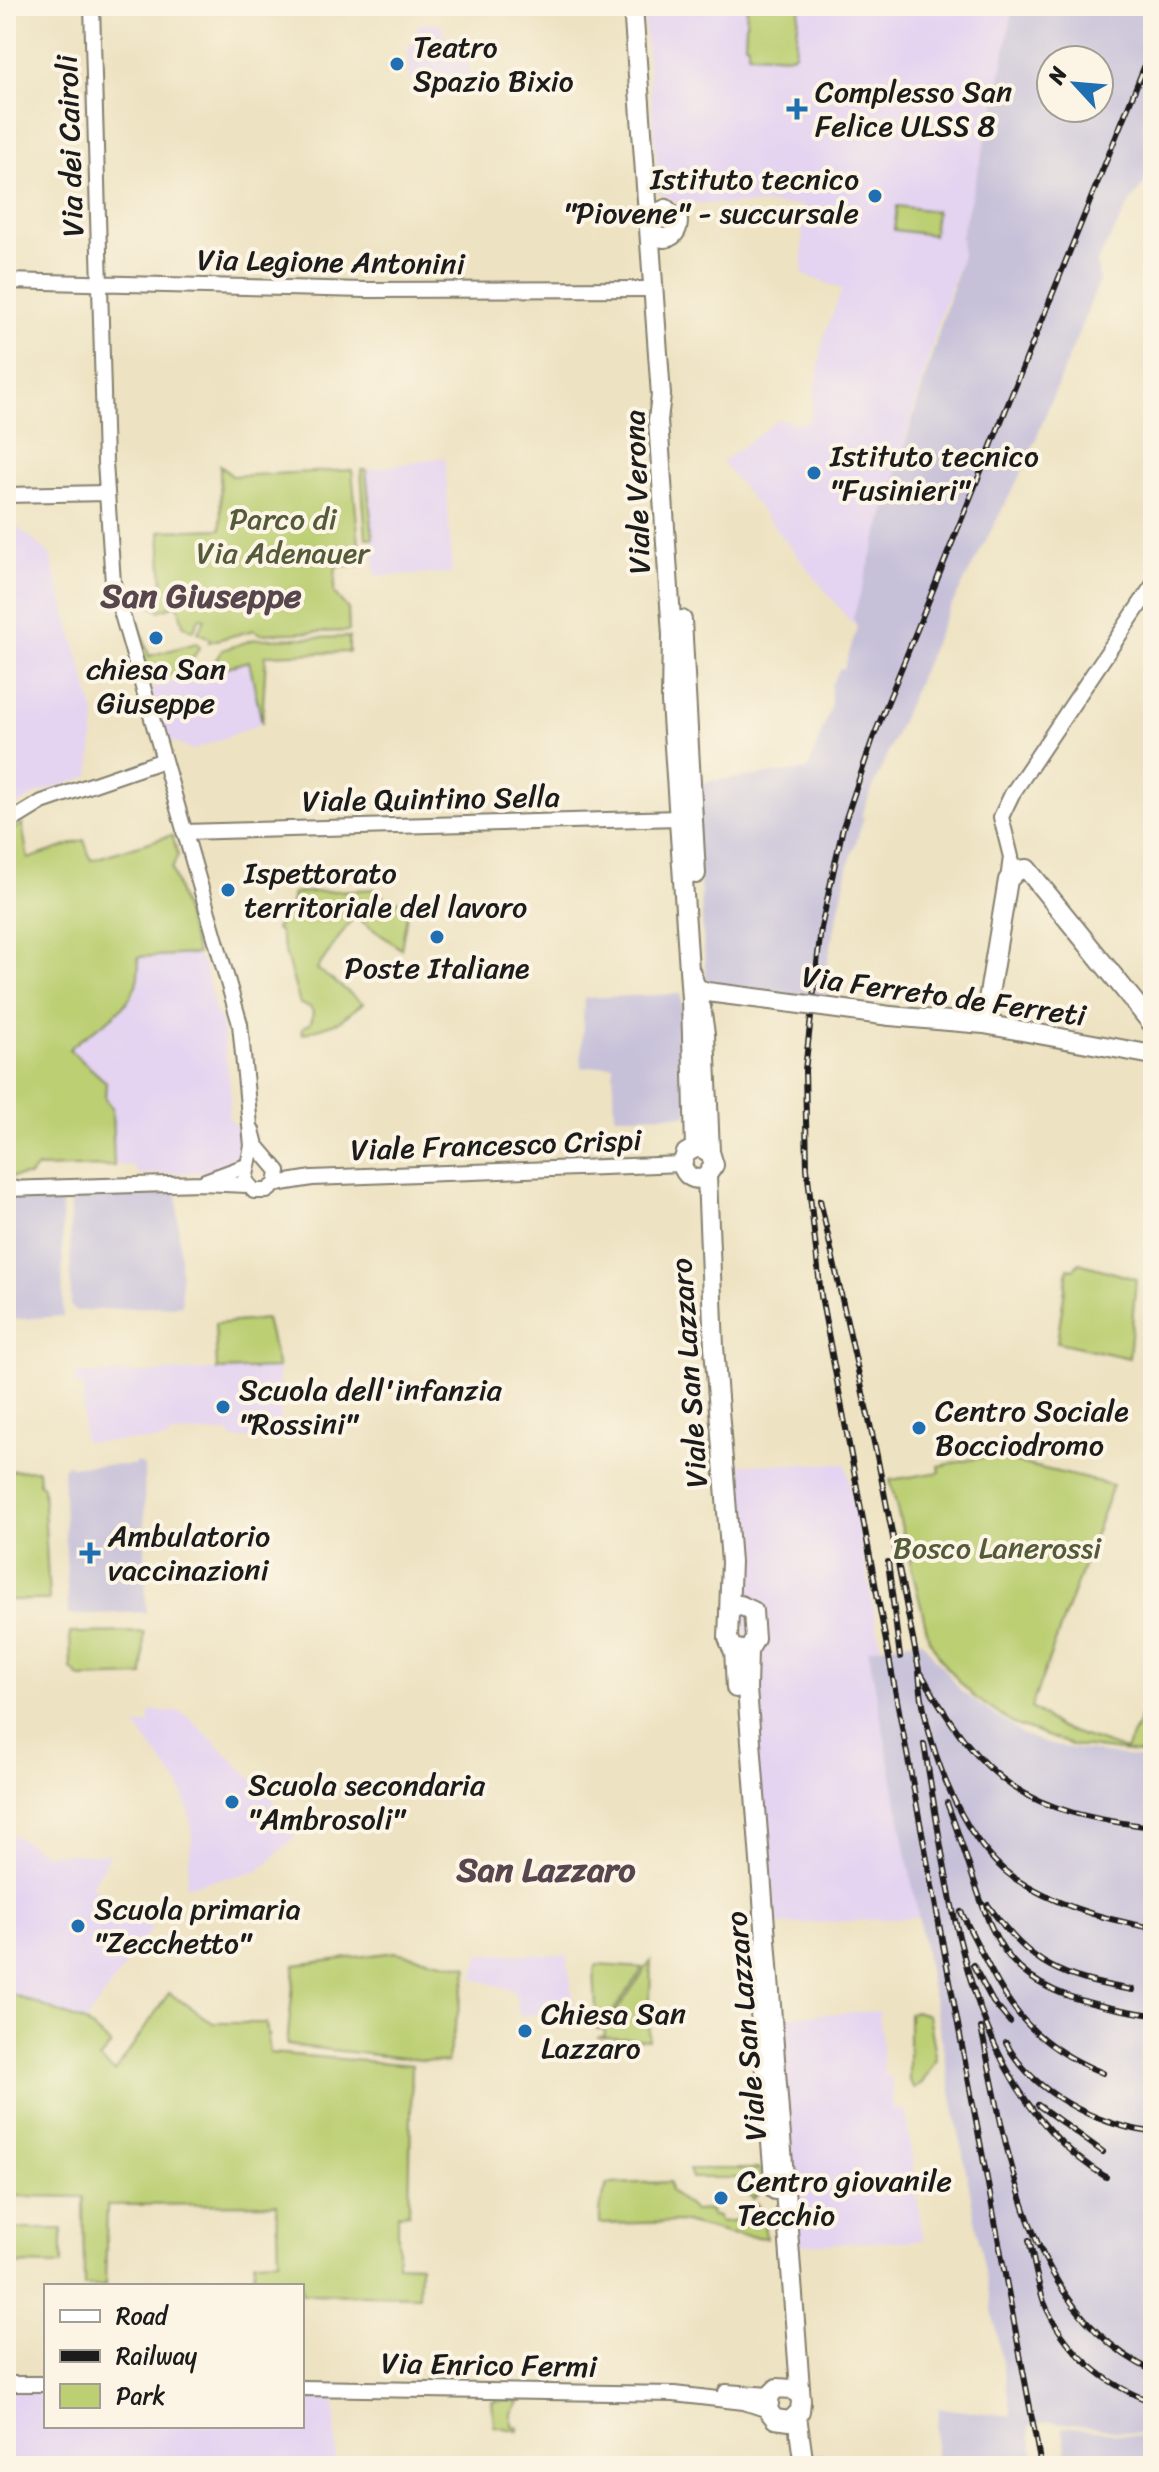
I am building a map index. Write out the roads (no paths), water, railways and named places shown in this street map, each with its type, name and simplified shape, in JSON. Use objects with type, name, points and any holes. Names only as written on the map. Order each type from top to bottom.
[{"type":"main road","points":[[633,6],[647,190],[658,224],[653,262],[661,395]]},
{"type":"main road","name":"Viale Verona","points":[[661,395],[658,420],[679,818],[694,958]]},
{"type":"main road","name":"Viale Verona","points":[[661,395],[668,420],[686,658],[702,1150]]},
{"type":"main road","points":[[984,1024],[1008,880],[1018,870],[1027,869],[1153,1025]]},
{"type":"main road","points":[[694,958],[693,983],[699,990],[705,1034]]},
{"type":"main road","points":[[694,958],[709,983],[732,996]]},
{"type":"main road","name":"Via Ferreto de Ferreti","points":[[699,990],[890,1016],[984,1024],[1153,1055]]},
{"type":"main road","points":[[702,1150],[686,1153],[682,1164],[686,1174],[703,1178],[714,1165],[702,1150],[708,1002],[732,996]]},
{"type":"main road","name":"Viale San Lazzaro","points":[[703,1178],[709,1219],[731,1570],[739,1608],[728,1638],[741,1650],[747,1689],[800,2396]]},
{"type":"main road","name":"Viale San Lazzaro","points":[[739,1608],[753,1611],[756,1629],[741,1650],[768,2125],[787,2337],[788,2373],[773,2397]]},
{"type":"main road","points":[[791,2419],[775,2419],[773,2397],[792,2389],[800,2396],[802,2406],[791,2419],[795,2466]]},
{"type":"main road","points":[[791,2419],[804,2466]]},
{"type":"street","name":"Via dei Cairoli","points":[[92,6],[107,493],[113,583],[161,761],[240,1024],[252,1130]]},
{"type":"street","name":"Via Legione Antonini","points":[[6,281],[439,291],[654,289]]},
{"type":"street","points":[[6,495],[107,493]]},
{"type":"street","points":[[1008,880],[1009,844],[1001,817],[1012,794],[1153,585]]},
{"type":"street","points":[[6,824],[42,802],[161,761]]},
{"type":"street","name":"Viale Quintino Sella","points":[[184,832],[679,818]]},
{"type":"street","points":[[1009,844],[1027,869]]},
{"type":"street","points":[[252,1130],[256,1145],[271,1163],[276,1184]]},
{"type":"street","points":[[247,1185],[252,1130]]},
{"type":"street","name":"Viale Francesco Crispi","points":[[201,1183],[248,1164],[271,1163],[312,1178]]},
{"type":"street","name":"Viale Francesco Crispi","points":[[6,1189],[201,1183],[247,1185],[262,1192],[276,1184],[312,1178],[682,1164]]},
{"type":"street","points":[[6,2384],[44,2384]]},
{"type":"street","name":"Via Enrico Fermi","points":[[304,2388],[674,2394],[687,2391],[773,2397]]},
{"type":"water","points":[[1153,244],[1153,406],[1143,308]]},
{"type":"railway","points":[[1041,2466],[821,1296],[807,1168],[805,1070],[821,928],[843,827],[872,741],[1153,45]]},
{"type":"railway","points":[[820,1200],[877,1456],[927,1724],[960,1812],[994,1860],[1030,1888],[1081,1910],[1153,1928]]},
{"type":"railway","points":[[888,1562],[900,1657]]},
{"type":"railway","points":[[921,1673],[966,1742],[988,1767],[1013,1786],[1040,1801],[1072,1812],[1153,1827]]},
{"type":"railway","points":[[924,1744],[956,1924],[972,1984],[993,2042],[1022,2094],[1059,2140],[1106,2177]]},
{"type":"railway","points":[[947,1803],[991,1925],[1006,1952],[1026,1974],[1056,1991],[1097,2004],[1153,2015]]},
{"type":"railway","points":[[988,1905],[1019,1942],[1050,1966],[1086,1980],[1133,1990]]},
{"type":"railway","points":[[961,1912],[1014,2009],[1049,2044],[1103,2073]]},
{"type":"railway","points":[[973,1965],[993,2002],[1010,2022]]},
{"type":"railway","points":[[981,2028],[1014,2174],[1030,2223],[1050,2268],[1076,2309],[1110,2344],[1153,2371]]},
{"type":"railway","points":[[1006,2043],[1032,2077],[1068,2104],[1109,2122],[1151,2132]]},
{"type":"railway","points":[[1038,2105],[1103,2152]]},
{"type":"railway","points":[[1029,2240],[1044,2302],[1062,2335],[1102,2376],[1153,2402]]},
{"type":"place","name":"Teatro Spazio Bixio","points":[[397,64]]},
{"type":"place","name":"Complesso San Felice ULSS 8","points":[[797,109]]},
{"type":"place","name":"Istituto tecnico \"Piovene\" - succursale","points":[[875,196]]},
{"type":"place","name":"Istituto tecnico \"Fusinieri\"","points":[[814,473]]},
{"type":"place","name":"chiesa San Giuseppe","points":[[156,638]]},
{"type":"place","name":"Ispettorato territoriale del lavoro","points":[[228,890]]},
{"type":"place","name":"Poste Italiane","points":[[437,937]]},
{"type":"place","name":"Scuola dell'infanzia \"Rossini\"","points":[[223,1407]]},
{"type":"place","name":"Centro Sociale Bocciodromo","points":[[919,1428]]},
{"type":"place","name":"Ambulatorio vaccinazioni","points":[[90,1553]]},
{"type":"place","name":"Scuola secondaria \"Ambrosoli\"","points":[[232,1802]]},
{"type":"place","name":"Scuola primaria \"Zecchetto\"","points":[[78,1926]]},
{"type":"place","name":"Chiesa San Lazzaro","points":[[525,2031]]},
{"type":"place","name":"Centro giovanile Tecchio","points":[[721,2198]]},
{"type":"district","name":"San Giuseppe","points":[[201,596]]},
{"type":"district","name":"San Lazzaro","points":[[546,1870]]},
{"type":"park label","name":"Parco di Via Adenauer","points":[[283,536]]},
{"type":"park label","name":"Bosco Lanerossi","points":[[997,1548]]}]
